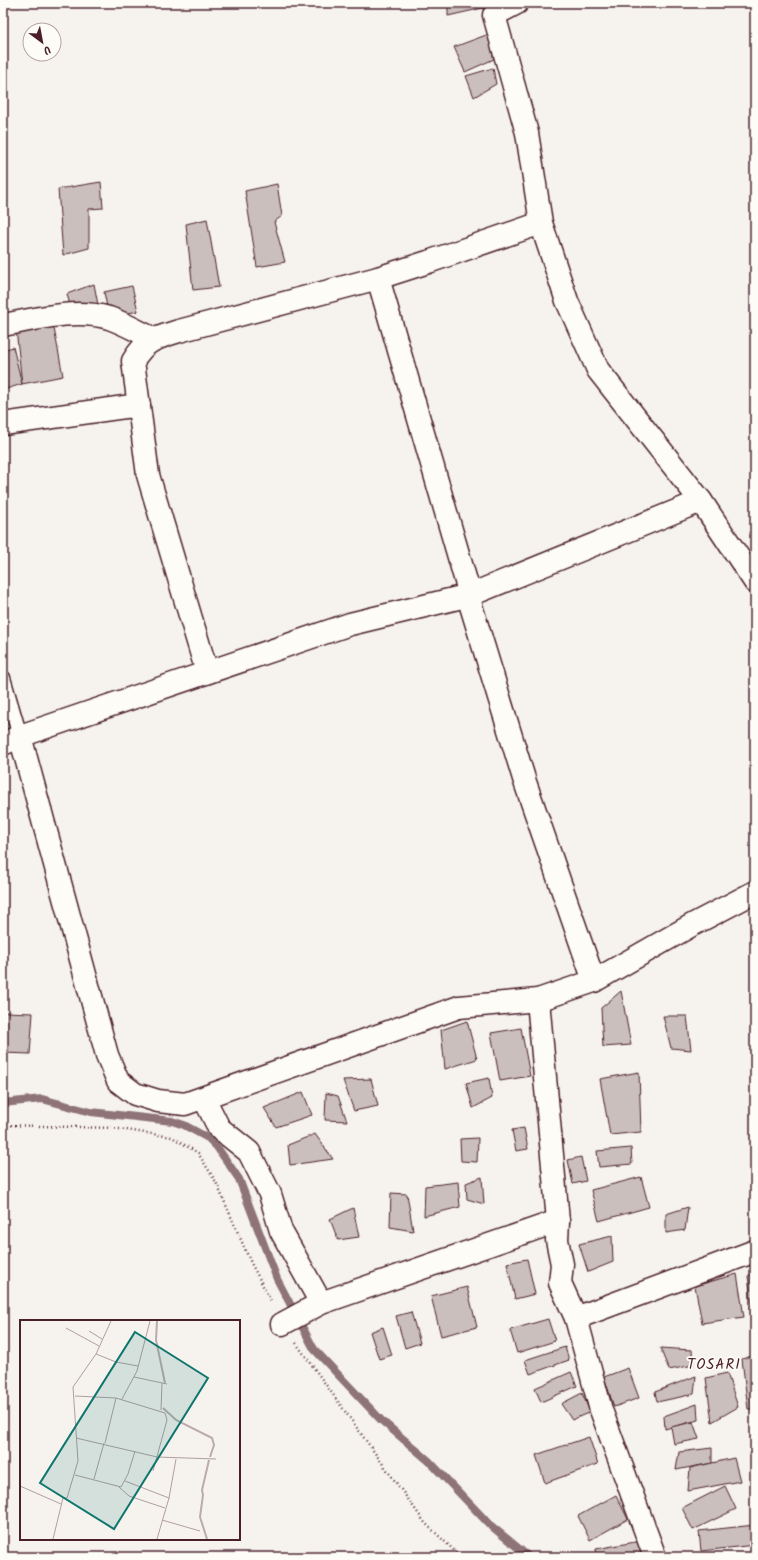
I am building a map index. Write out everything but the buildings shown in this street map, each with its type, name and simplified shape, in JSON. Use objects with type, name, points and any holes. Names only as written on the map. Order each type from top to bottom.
[{"type":"street","points":[[517,3],[494,15],[527,133],[541,223],[567,301],[598,370],[701,501],[755,582]]},
{"type":"street","points":[[207,672],[148,475],[133,361],[140,348],[154,339],[378,278],[541,223]]},
{"type":"street","points":[[378,278],[469,595],[526,782],[594,981]]},
{"type":"street","points":[[3,325],[43,317],[82,315],[109,318],[154,339]]},
{"type":"street","points":[[3,424],[139,406]]},
{"type":"street","points":[[701,501],[469,595],[350,624],[12,740],[107,1055],[118,1081],[136,1094],[158,1101],[184,1104],[204,1098],[244,1082],[459,1007],[538,1000],[594,981],[692,924],[755,892]]},
{"type":"street","points":[[538,1000],[558,1221],[557,1240],[562,1264],[560,1283],[576,1318],[600,1410],[655,1557]]},
{"type":"street","points":[[204,1098],[219,1128],[249,1152],[270,1194],[281,1231],[318,1304]]},
{"type":"street","points":[[286,1322],[318,1304],[558,1221]]},
{"type":"street","points":[[576,1318],[755,1251]]},
{"type":"lane","points":[[3,678],[12,740]]},
{"type":"path","points":[[3,1125],[113,1128],[172,1137],[198,1153],[216,1182],[251,1263],[286,1322],[426,1523],[461,1557]]},
{"type":"waterway","points":[[3,1103],[42,1099],[91,1112],[172,1121],[184,1125],[208,1138],[217,1147],[239,1179],[277,1279],[314,1349],[381,1420],[429,1461],[489,1524],[529,1557]]},
{"type":"district","name":"TOSARI","points":[[714,1365]]}]
